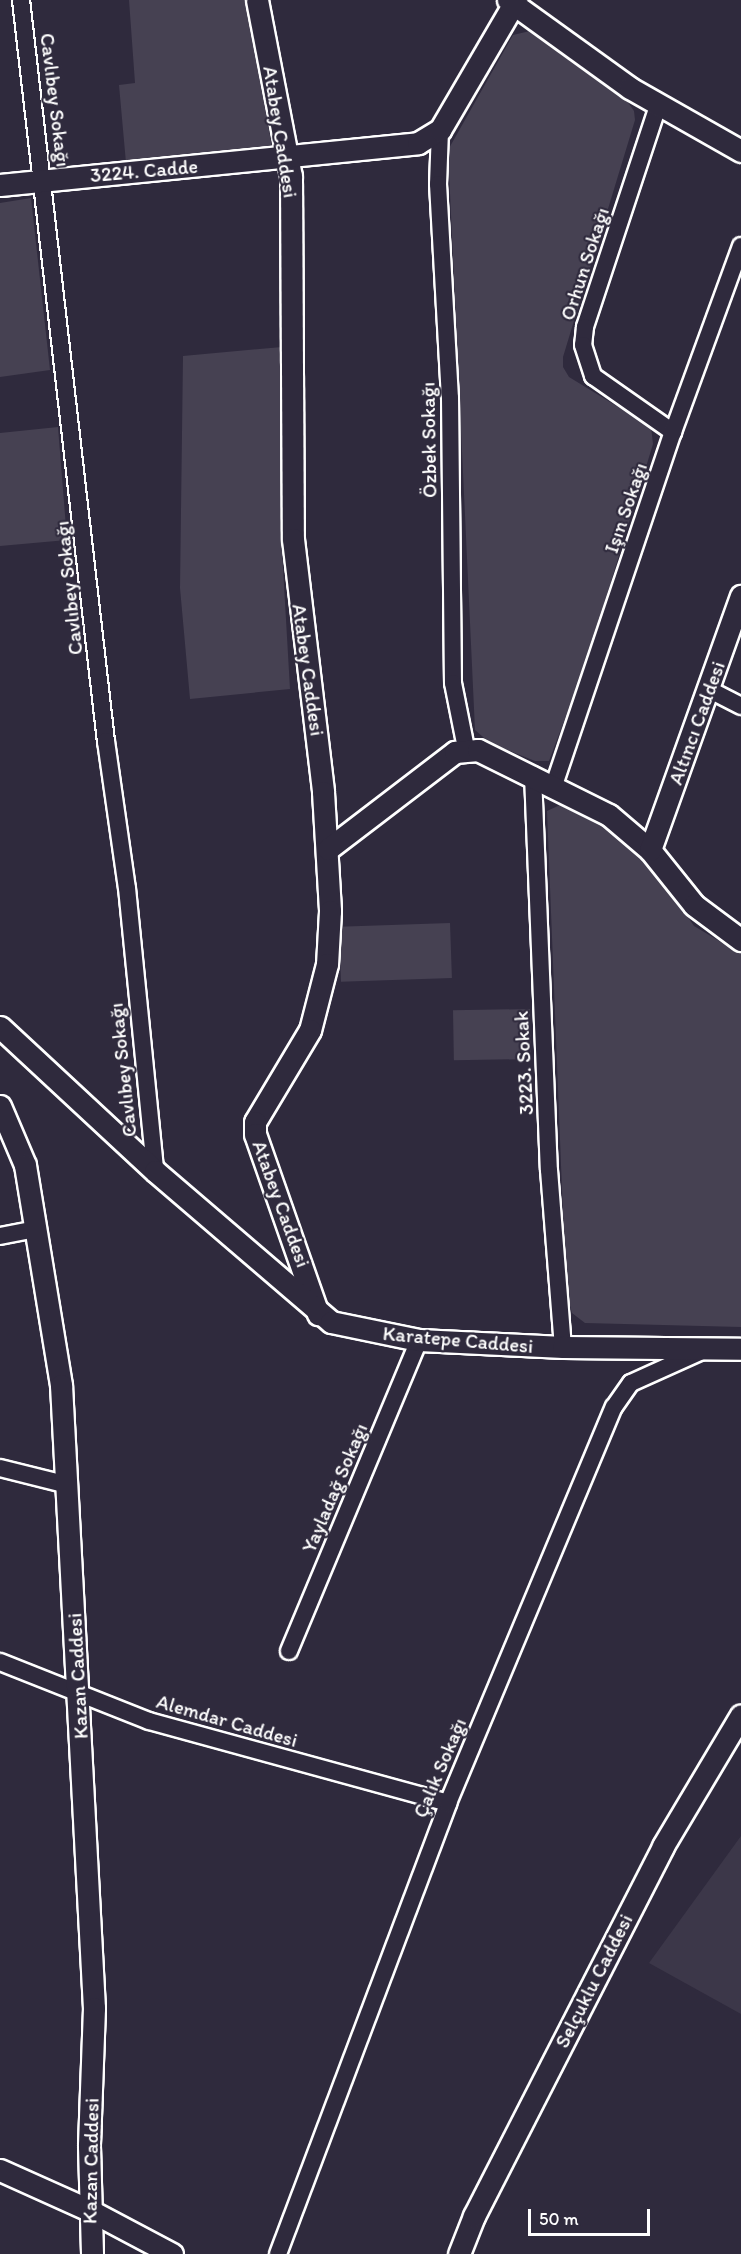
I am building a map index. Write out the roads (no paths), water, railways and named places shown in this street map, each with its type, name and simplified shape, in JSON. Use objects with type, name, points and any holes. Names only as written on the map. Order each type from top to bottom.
[{"type":"street","name":"Cavlıbey Sokağı","points":[[21,0],[44,180],[106,741],[127,888],[155,1171]]},
{"type":"street","name":"Atabey Caddesi","points":[[257,0],[288,159],[292,196],[294,550],[328,849],[330,937],[321,997],[302,1045],[255,1122],[262,1154],[318,1314]]},
{"type":"street","points":[[440,130],[512,1],[658,106],[741,151]]},
{"type":"street","name":"Orhun Sokağı","points":[[658,106],[585,327],[583,345],[593,376],[673,432]]},
{"type":"street","name":"3224. Cadde","points":[[0,185],[288,159],[418,143],[440,130]]},
{"type":"street","name":"Özbek Sokağı","points":[[440,130],[438,183],[450,398],[453,683],[466,748]]},
{"type":"street","name":"Işın Sokağı","points":[[554,785],[673,432],[741,246]]},
{"type":"street","name":"Altıncı Caddesi","points":[[650,850],[710,690],[741,596]]},
{"type":"street","points":[[710,690],[741,706]]},
{"type":"street","points":[[328,849],[393,797],[466,748],[492,755],[609,814],[650,850],[694,905],[741,940]]},
{"type":"street","name":"3223. Sokak","points":[[533,776],[549,1170],[563,1347]]},
{"type":"street","name":"Karatepe Caddesi","points":[[0,1027],[155,1171],[318,1314],[351,1328],[419,1340],[563,1347],[741,1349]]},
{"type":"street","name":"Kazan Caddesi","points":[[0,1106],[25,1165],[61,1385],[80,1694],[94,2008],[89,2210],[92,2254]]},
{"type":"street","points":[[0,1236],[37,1229]]},
{"type":"street","name":"Yayladağ Sokağı","points":[[289,1651],[419,1340]]},
{"type":"street","name":"Çalık Sokağı","points":[[278,2254],[448,1803],[617,1401],[642,1377],[706,1349]]},
{"type":"street","points":[[0,1468],[68,1485]]},
{"type":"street","name":"Alemdar Caddesi","points":[[0,1662],[80,1694],[200,1736],[448,1803]]},
{"type":"street","name":"Selçuklu Caddesi","points":[[459,2254],[474,2216],[663,1846],[741,1715]]},
{"type":"street","points":[[0,2170],[89,2210],[172,2254]]}]
